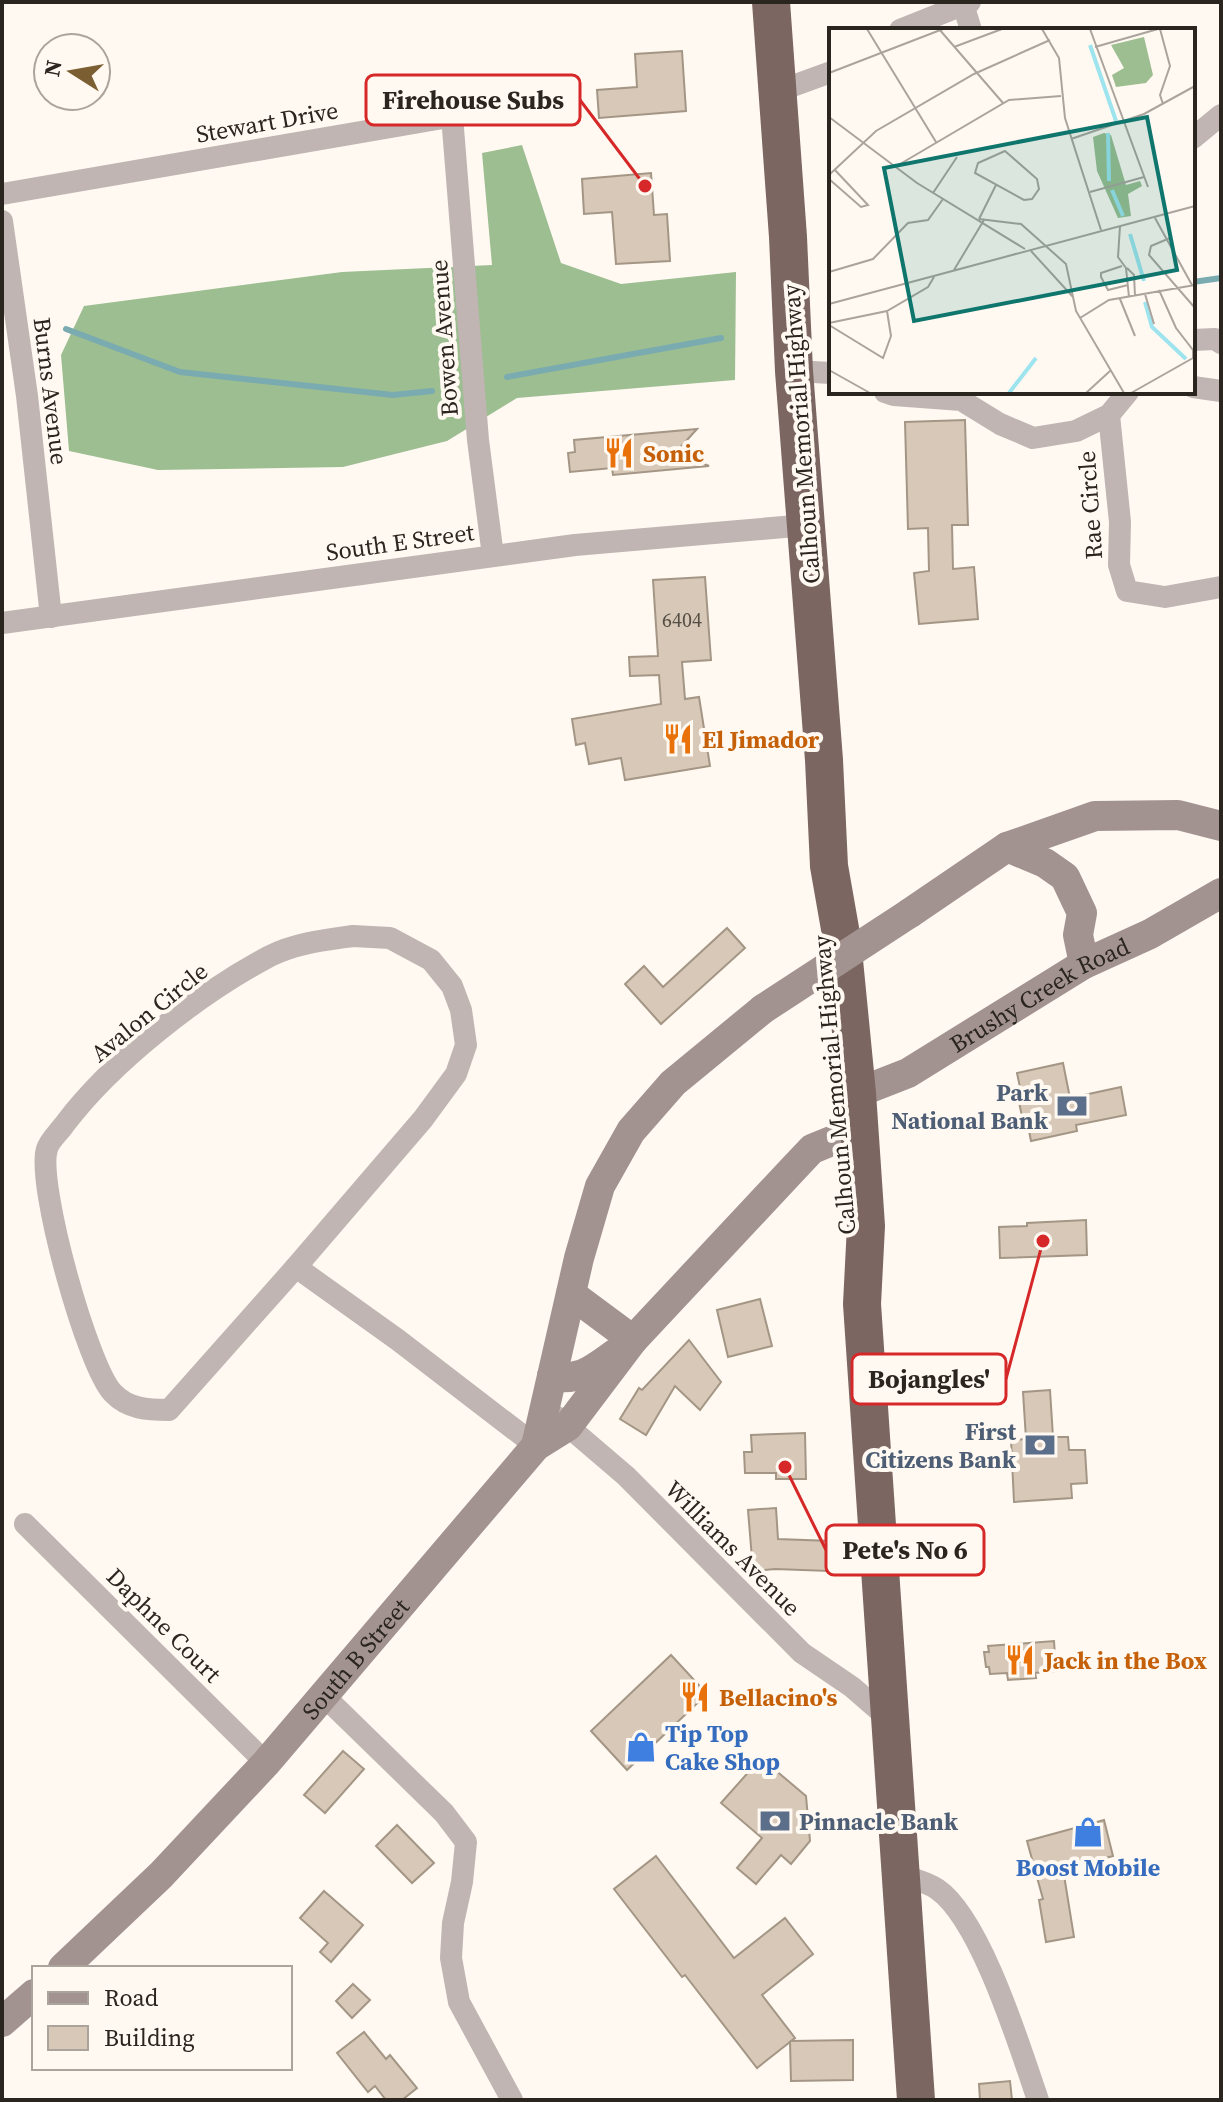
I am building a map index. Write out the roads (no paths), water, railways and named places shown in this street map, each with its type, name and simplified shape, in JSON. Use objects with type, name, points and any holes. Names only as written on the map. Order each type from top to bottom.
[{"type":"highway","name":"Calhoun Memorial Highway","points":[[771,2],[829,866],[842,940],[857,1093],[866,1226],[862,1304],[916,2100]]},
{"type":"highway","name":"Calhoun Memorial Highway","points":[[829,866],[820,923],[834,1140],[843,1225],[862,1304]]},
{"type":"street","points":[[905,28],[966,3],[971,28]]},
{"type":"street","points":[[779,91],[829,73]]},
{"type":"street","name":"Stewart Drive","points":[[2,194],[541,101]]},
{"type":"street","points":[[1195,136],[1221,115]]},
{"type":"street","name":"Bowen Avenue","points":[[452,116],[478,440],[493,556]]},
{"type":"street","name":"Burns Avenue","points":[[2,221],[23,368],[51,617]]},
{"type":"street","points":[[1195,340],[1215,339],[1221,343]]},
{"type":"street","points":[[794,371],[829,373]]},
{"type":"street","points":[[1195,387],[1221,391]]},
{"type":"street","points":[[891,394],[961,400],[1000,424],[1033,438],[1076,431],[1109,415],[1126,394]]},
{"type":"street","name":"Rae Circle","points":[[1109,415],[1120,522],[1119,565],[1127,591],[1165,597],[1221,587]]},
{"type":"street","name":"South E Street","points":[[2,623],[575,545],[807,525]]},
{"type":"street","points":[[296,1267],[398,1340],[536,1446],[600,1186],[631,1131],[673,1083],[763,1009],[1007,847],[1095,816],[1178,815],[1221,826]]},
{"type":"street","points":[[1007,847],[1045,863],[1065,877],[1082,913],[1078,935],[1084,964]]},
{"type":"street","name":"Brushy Creek Road","points":[[857,1093],[908,1073],[1084,964],[1150,934],[1221,893]]},
{"type":"street","name":"Avalon Circle","points":[[353,936],[390,938],[431,960],[452,986],[461,1010],[466,1045],[456,1074],[423,1119],[296,1267],[169,1410],[129,1406],[111,1392],[98,1368],[74,1302],[49,1194],[45,1171],[47,1148],[80,1104],[141,1046],[228,981],[273,955],[311,941],[353,936]]},
{"type":"street","name":"South B Street","points":[[65,1966],[161,1875],[266,1763],[536,1446],[568,1426],[633,1340],[812,1149],[834,1140]]},
{"type":"street","points":[[571,1294],[633,1340]]},
{"type":"street","name":"South B Street","points":[[552,1376],[570,1379],[588,1373],[633,1340]]},
{"type":"street","name":"Williams Avenue","points":[[544,1407],[626,1476],[802,1653],[852,1687],[890,1720]]},
{"type":"street","name":"Daphne Court","points":[[25,1524],[266,1763]]},
{"type":"street","points":[[324,1696],[444,1813],[466,1842],[453,1923],[451,1958],[459,2002],[512,2100]]},
{"type":"street","points":[[902,1875],[935,1887],[954,1904],[978,1946],[1010,2020],[1038,2100]]},
{"type":"street","points":[[5,2010],[32,1995]]},
{"type":"waterway","points":[[1195,282],[1221,278]]},
{"type":"waterway","points":[[66,329],[180,372],[393,395],[432,391]]},
{"type":"waterway","points":[[507,377],[721,338]]},
{"type":"place","name":"Firehouse Subs","points":[[645,186]]},
{"type":"place","name":"Sonic","points":[[619,453]]},
{"type":"place","name":"El Jimador","points":[[678,739]]},
{"type":"place","name":"Park National Bank","points":[[1072,1106]]},
{"type":"place","name":"Bojangles'","points":[[1043,1241]]},
{"type":"place","name":"First Citizens Bank","points":[[1040,1445]]},
{"type":"place","name":"Pete's No 6","points":[[785,1467]]},
{"type":"place","name":"Jack in the Box","points":[[1020,1660]]},
{"type":"place","name":"Bellacino's","points":[[695,1697]]},
{"type":"place","name":"Tip Top Cake Shop","points":[[641,1747]]},
{"type":"place","name":"Pinnacle Bank","points":[[775,1821]]},
{"type":"place","name":"Boost Mobile","points":[[1088,1832]]}]
